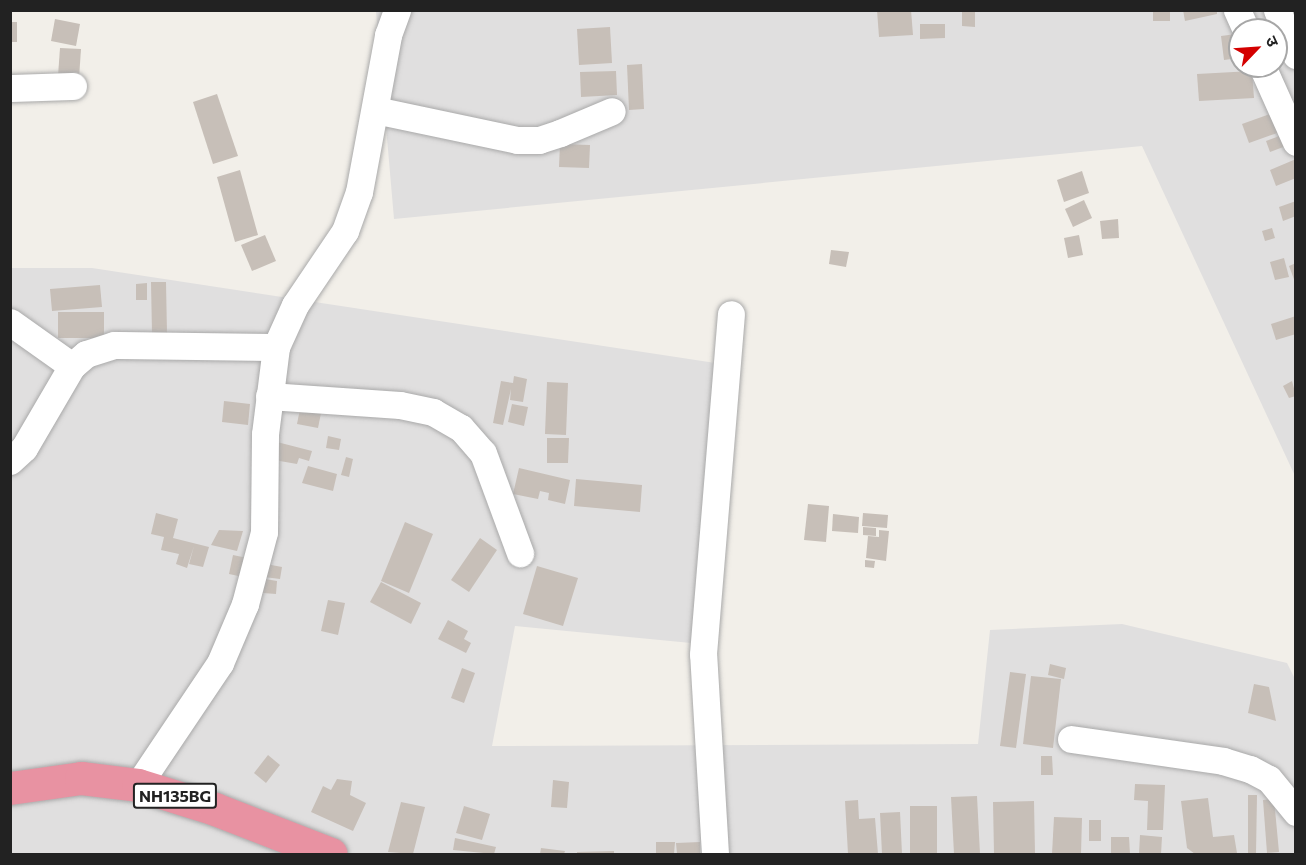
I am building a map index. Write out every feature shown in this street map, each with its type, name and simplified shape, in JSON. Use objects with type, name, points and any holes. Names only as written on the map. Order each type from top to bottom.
[{"type":"highway","name":"NH135BG","points":[[10,788],[81,778],[138,785],[301,848],[331,855]]},
{"type":"street","points":[[138,785],[220,663],[245,604],[264,532],[269,396],[276,348],[294,305],[345,231],[359,192],[388,35],[397,10]]},
{"type":"street","points":[[1277,10],[1296,55]]},
{"type":"street","points":[[1267,78],[1296,142]]},
{"type":"street","points":[[10,88],[73,86]]},
{"type":"street","points":[[375,110],[517,140],[539,140],[560,134],[612,111]]},
{"type":"street","points":[[714,855],[704,654],[731,314]]},
{"type":"street","points":[[10,322],[72,366]]},
{"type":"street","points":[[10,460],[24,448],[72,366],[86,354],[114,345],[276,348]]},
{"type":"street","points":[[269,396],[400,405],[433,412],[461,428],[488,463],[520,553]]},
{"type":"street","points":[[1071,739],[1223,760],[1250,769],[1269,779],[1296,812]]},
{"type":"shaded area","points":[[376,11],[1295,11],[1295,476],[1142,146],[394,219]]},
{"type":"shaded area","points":[[11,268],[92,268],[722,364],[691,643],[515,626],[492,746],[978,744],[990,630],[1122,624],[1287,663],[1295,679],[1295,854],[11,854]]},
{"type":"building","points":[[877,10],[911,10],[913,35],[879,37]]},
{"type":"building","points":[[962,10],[975,10],[975,27],[962,26]]},
{"type":"building","points":[[1153,10],[1170,10],[1170,21],[1153,21]]},
{"type":"building","points":[[1183,10],[1217,10],[1217,14],[1185,21]]},
{"type":"building","points":[[55,19],[80,24],[76,46],[51,41]]},
{"type":"building","points":[[10,22],[17,22],[17,42],[10,42]]},
{"type":"building","points":[[920,24],[945,24],[945,38],[920,39]]},
{"type":"building","points":[[610,27],[612,63],[579,65],[577,29]]},
{"type":"building","points":[[1228,35],[1228,59],[1224,60],[1221,36]]},
{"type":"building","points":[[60,48],[81,49],[79,78],[58,76]]},
{"type":"building","points":[[642,64],[644,109],[629,110],[627,65]]},
{"type":"building","points":[[616,71],[617,95],[581,97],[580,72]]},
{"type":"building","points":[[1228,72],[1228,78],[1253,78],[1254,98],[1199,101],[1197,74]]},
{"type":"building","points":[[217,94],[238,156],[213,164],[193,102]]},
{"type":"building","points":[[1273,113],[1280,132],[1249,143],[1242,124]]},
{"type":"building","points":[[1282,135],[1286,146],[1270,152],[1266,141]]},
{"type":"building","points":[[560,144],[590,145],[589,168],[559,167]]},
{"type":"building","points":[[1296,159],[1296,178],[1276,186],[1270,170]]},
{"type":"building","points":[[240,170],[258,235],[235,242],[217,177]]},
{"type":"building","points":[[1082,171],[1089,193],[1064,202],[1057,180]]},
{"type":"building","points":[[1084,200],[1092,218],[1073,227],[1065,209]]},
{"type":"building","points":[[1296,201],[1296,216],[1283,221],[1279,207]]},
{"type":"building","points":[[1118,219],[1119,238],[1102,239],[1100,221]]},
{"type":"building","points":[[1272,228],[1275,238],[1265,241],[1262,231]]},
{"type":"building","points":[[265,235],[276,261],[252,271],[241,245]]},
{"type":"building","points":[[1079,235],[1083,255],[1068,258],[1064,238]]},
{"type":"building","points":[[831,250],[849,252],[846,267],[829,264]]},
{"type":"building","points":[[1284,258],[1289,277],[1275,280],[1270,262]]},
{"type":"building","points":[[1296,263],[1296,282],[1295,282],[1289,266]]},
{"type":"building","points":[[151,282],[166,282],[167,334],[152,334]]},
{"type":"building","points":[[147,283],[147,300],[136,300],[136,284]]},
{"type":"building","points":[[100,285],[102,307],[52,311],[50,289]]},
{"type":"building","points":[[58,312],[104,312],[104,338],[58,338]]},
{"type":"building","points":[[1296,316],[1296,334],[1276,340],[1271,324]]},
{"type":"building","points":[[514,376],[527,379],[523,402],[510,400],[511,389],[503,425],[493,423],[501,381],[513,383]]},
{"type":"building","points":[[1292,381],[1296,396],[1289,398],[1283,386]]},
{"type":"building","points":[[547,382],[568,383],[566,435],[545,434]]},
{"type":"building","points":[[224,401],[250,404],[248,425],[222,422]]},
{"type":"building","points":[[301,404],[322,408],[318,428],[297,424]]},
{"type":"building","points":[[512,404],[528,407],[524,426],[508,422]]},
{"type":"building","points":[[328,436],[341,439],[339,450],[326,448]]},
{"type":"building","points":[[547,438],[569,438],[568,463],[547,463]]},
{"type":"building","points":[[277,442],[312,451],[309,461],[299,458],[297,464],[274,460]]},
{"type":"building","points":[[346,457],[353,459],[349,477],[341,475]]},
{"type":"building","points":[[308,466],[337,474],[333,491],[302,483]]},
{"type":"building","points":[[519,468],[570,480],[565,504],[548,500],[549,493],[540,491],[538,499],[513,494]]},
{"type":"building","points":[[576,479],[642,485],[640,512],[574,506]]},
{"type":"building","points":[[808,504],[829,506],[826,542],[804,540]]},
{"type":"building","points":[[156,513],[178,519],[173,538],[209,547],[203,567],[189,564],[194,546],[187,568],[176,564],[179,554],[161,550],[164,537],[151,534]]},
{"type":"building","points":[[863,513],[888,515],[887,528],[862,526]]},
{"type":"building","points":[[833,514],[859,517],[858,533],[832,531]]},
{"type":"building","points":[[405,522],[433,534],[409,593],[381,581]]},
{"type":"building","points":[[863,527],[876,528],[876,536],[863,535]]},
{"type":"building","points":[[219,530],[243,531],[237,551],[211,545]]},
{"type":"building","points":[[879,530],[889,531],[886,561],[866,558],[868,536],[879,537]]},
{"type":"building","points":[[480,538],[497,550],[469,592],[451,580]]},
{"type":"building","points":[[233,555],[247,558],[243,577],[229,574]]},
{"type":"building","points":[[865,560],[875,561],[874,568],[865,567]]},
{"type":"building","points":[[266,564],[282,567],[280,579],[264,577]]},
{"type":"building","points":[[537,566],[578,578],[563,626],[523,614]]},
{"type":"building","points":[[265,579],[277,581],[276,594],[263,593]]},
{"type":"building","points":[[381,582],[421,603],[411,624],[370,602]]},
{"type":"building","points":[[328,600],[345,603],[338,635],[321,631]]},
{"type":"building","points":[[448,620],[468,631],[464,639],[471,643],[466,653],[438,639]]},
{"type":"building","points":[[1050,664],[1066,668],[1064,679],[1048,675]]},
{"type":"building","points":[[462,668],[475,673],[464,703],[451,698]]},
{"type":"building","points":[[1010,672],[1026,674],[1016,748],[1000,746]]},
{"type":"building","points":[[1031,676],[1061,679],[1053,748],[1023,744]]},
{"type":"building","points":[[1254,684],[1269,687],[1276,721],[1248,713]]},
{"type":"building","points":[[268,755],[280,765],[266,783],[254,773]]},
{"type":"building","points":[[1041,756],[1052,756],[1053,775],[1041,775]]},
{"type":"building","points":[[337,779],[352,781],[350,795],[366,803],[353,831],[311,812],[323,786],[331,790]]},
{"type":"building","points":[[553,780],[569,782],[567,808],[551,807]]},
{"type":"building","points":[[1135,784],[1165,785],[1163,830],[1147,830],[1148,801],[1134,800]]},
{"type":"building","points":[[1248,795],[1257,795],[1256,854],[1248,854]]},
{"type":"building","points":[[977,796],[980,854],[954,854],[951,797]]},
{"type":"building","points":[[1208,798],[1213,837],[1234,835],[1237,853],[1195,854],[1187,848],[1181,801]]},
{"type":"building","points":[[1274,799],[1279,852],[1267,853],[1263,800]]},
{"type":"building","points":[[858,800],[859,819],[875,818],[878,854],[848,854],[845,801]]},
{"type":"building","points":[[1034,801],[1035,854],[994,854],[993,802]]},
{"type":"building","points":[[401,802],[425,807],[413,854],[388,852]]},
{"type":"building","points":[[464,806],[490,814],[482,840],[456,833]]},
{"type":"building","points":[[910,806],[937,806],[937,854],[910,854]]},
{"type":"building","points":[[900,812],[902,854],[882,854],[880,813]]},
{"type":"building","points":[[1054,817],[1082,818],[1081,854],[1052,854]]},
{"type":"building","points":[[1089,820],[1101,820],[1101,841],[1089,841]]},
{"type":"building","points":[[1140,835],[1162,837],[1161,854],[1139,854]]},
{"type":"building","points":[[1111,837],[1129,837],[1130,854],[1111,854]]},
{"type":"building","points":[[455,838],[496,847],[494,854],[453,850]]},
{"type":"building","points":[[656,842],[675,842],[674,854],[656,854]]},
{"type":"building","points":[[700,842],[700,854],[677,854],[676,843]]},
{"type":"building","points":[[541,848],[565,851],[564,854],[540,854]]},
{"type":"building","points":[[614,851],[614,854],[577,854],[577,852]]}]
